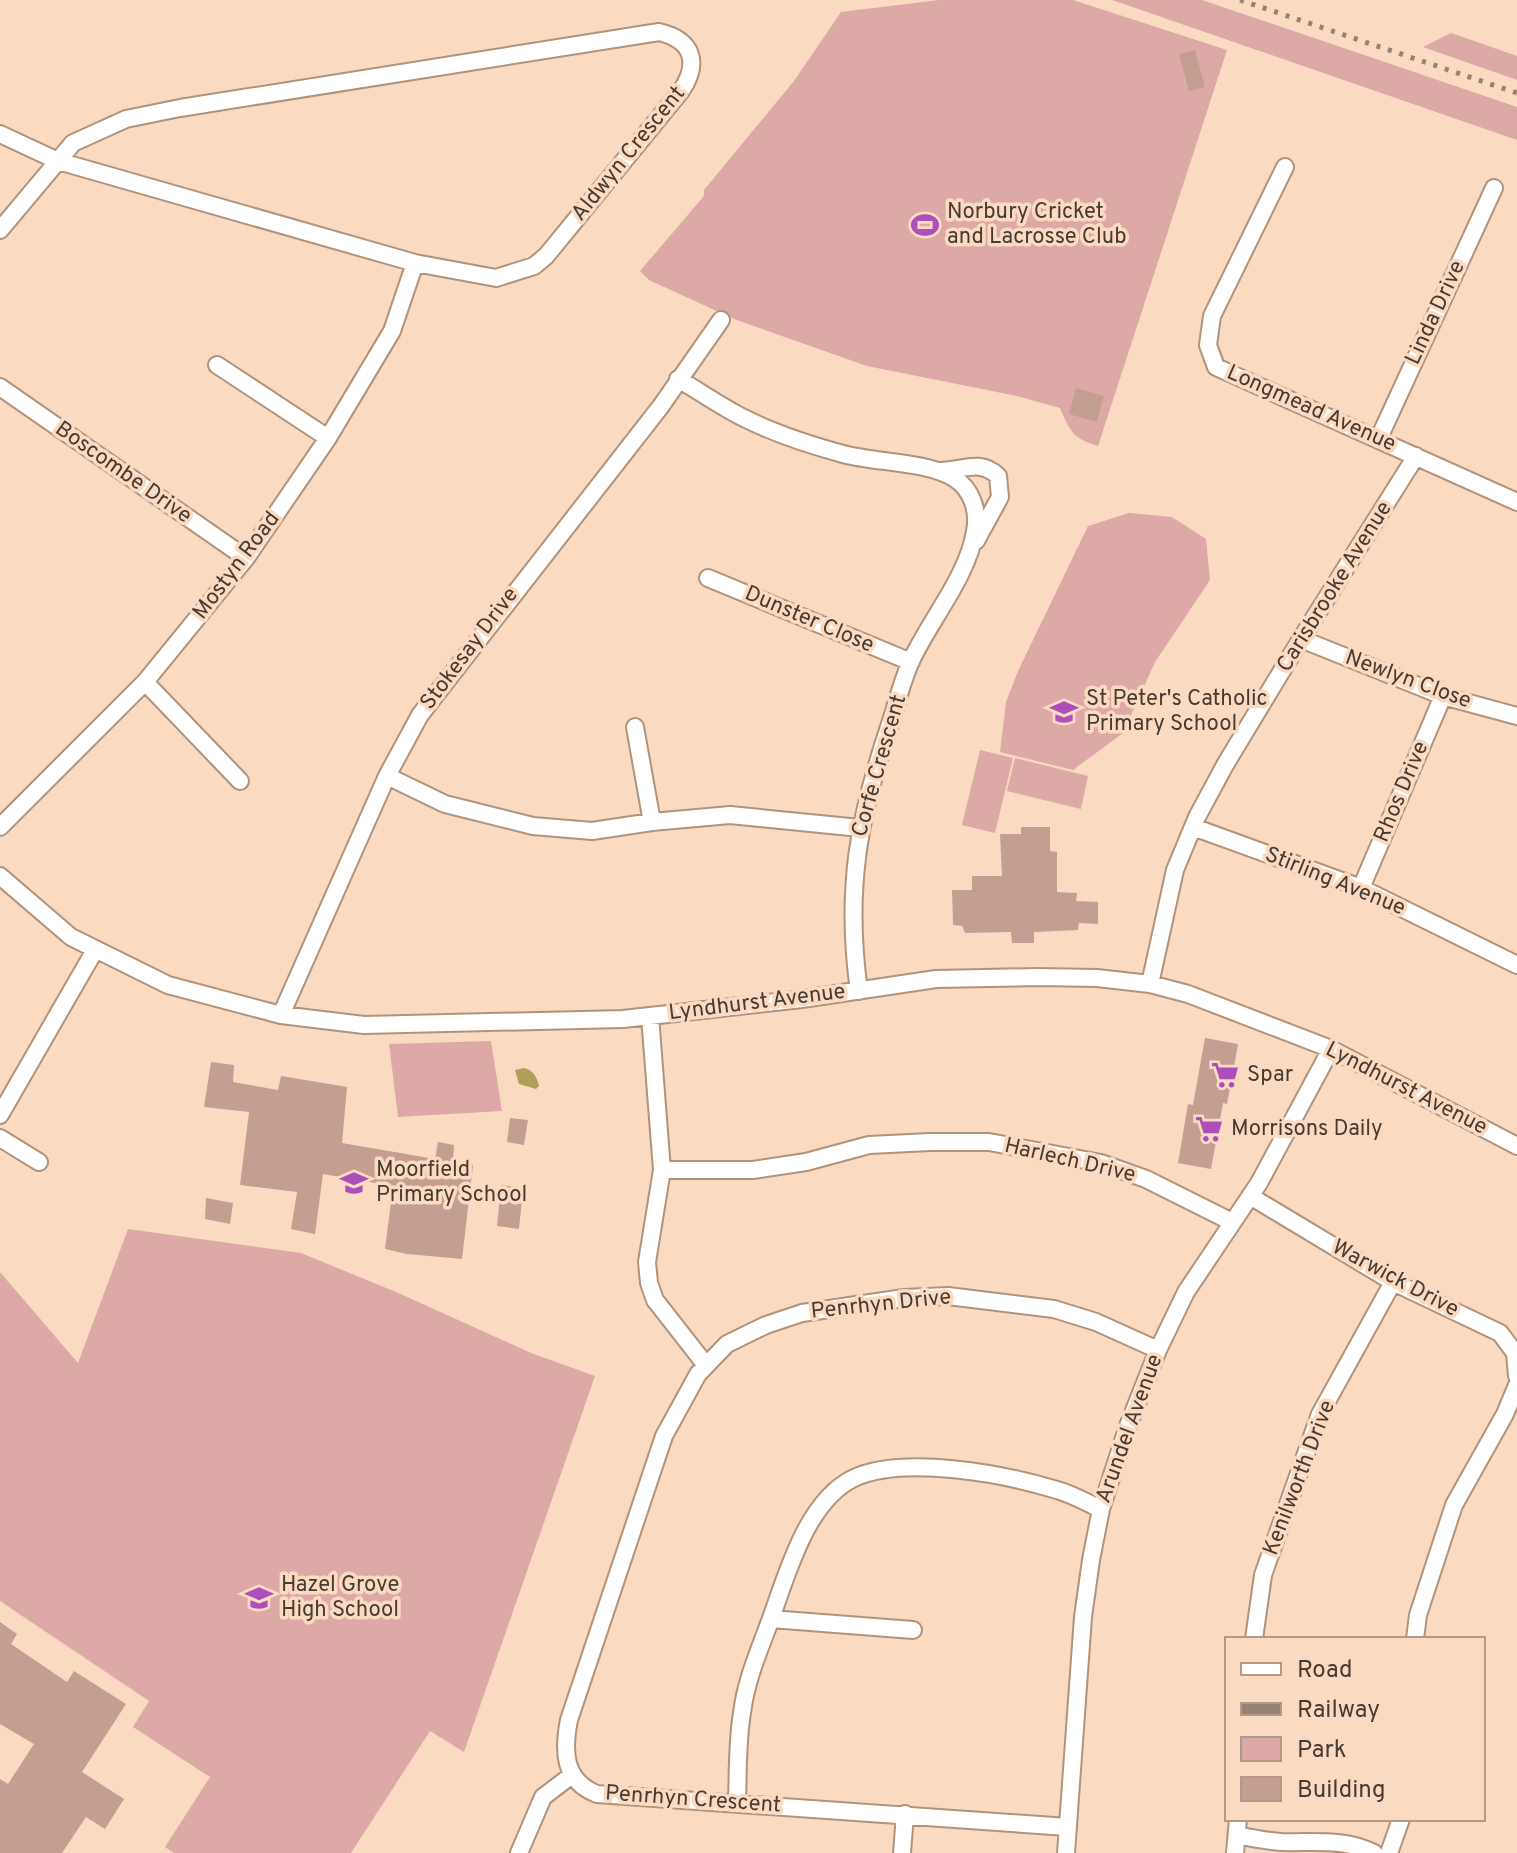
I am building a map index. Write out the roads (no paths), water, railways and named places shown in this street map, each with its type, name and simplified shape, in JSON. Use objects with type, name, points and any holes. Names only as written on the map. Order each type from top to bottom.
[{"type":"street","name":"Aldwyn Crescent","points":[[0,134],[58,161],[415,263],[496,278],[534,266],[546,256],[690,77],[692,61],[683,42],[673,35],[659,32],[126,119],[73,143],[58,161]]},
{"type":"street","points":[[0,230],[58,161]]},
{"type":"street","name":"Longmead Avenue","points":[[1285,167],[1212,316],[1208,345],[1216,367],[1517,502]]},
{"type":"street","name":"Linda Drive","points":[[1379,438],[1494,188]]},
{"type":"street","name":"Mostyn Road","points":[[0,827],[145,682],[246,558],[328,438],[392,331],[415,263]]},
{"type":"street","name":"Stokesay Drive","points":[[281,1015],[387,776],[428,704],[661,406],[721,320]]},
{"type":"street","points":[[217,365],[328,438]]},
{"type":"street","name":"Corfe Crescent","points":[[678,379],[744,418],[807,443],[845,455],[935,471],[955,479],[967,489],[975,505],[976,530],[968,556]]},
{"type":"street","name":"Boscombe Drive","points":[[0,387],[246,558]]},
{"type":"street","name":"Carisbrooke Avenue","points":[[1150,984],[1175,870],[1193,827],[1225,765],[1416,456]]},
{"type":"street","name":"Corfe Crescent","points":[[859,991],[851,917],[860,828],[880,753],[911,662],[1000,497],[998,476],[989,468],[976,465],[935,471]]},
{"type":"street","name":"Dunster Close","points":[[708,578],[911,662]]},
{"type":"street","name":"Newlyn Close","points":[[1301,639],[1443,696],[1517,716]]},
{"type":"street","points":[[145,682],[240,781]]},
{"type":"street","name":"Rhos Drive","points":[[1361,888],[1443,696]]},
{"type":"street","points":[[635,727],[652,822]]},
{"type":"street","points":[[387,776],[445,804],[533,826],[592,831],[730,815],[860,828]]},
{"type":"street","name":"Stirling Avenue","points":[[1193,827],[1361,888],[1517,965]]},
{"type":"street","name":"Lyndhurst Avenue","points":[[0,876],[71,937],[168,985],[281,1015],[364,1025],[522,1023],[650,1016],[936,979],[989,976],[1097,978],[1150,984],[1188,994],[1331,1049],[1517,1146]]},
{"type":"street","points":[[0,1115],[95,950]]},
{"type":"street","points":[[519,1853],[543,1797],[572,1775],[567,1765],[564,1743],[569,1720],[659,1450],[673,1415],[705,1364],[655,1300],[649,1283],[647,1262],[662,1170],[650,1016]]},
{"type":"street","name":"Arundel Avenue","points":[[1066,1853],[1083,1617],[1101,1509],[1128,1426],[1158,1350],[1186,1292],[1250,1196],[1331,1049]]},
{"type":"street","points":[[0,1138],[39,1162]]},
{"type":"street","name":"Harlech Drive","points":[[662,1170],[753,1170],[806,1162],[869,1145],[989,1142],[1101,1163],[1146,1179],[1232,1222]]},
{"type":"street","name":"Warwick Drive","points":[[1250,1196],[1393,1282],[1500,1333],[1515,1353],[1517,1376]]},
{"type":"street","name":"Kenilworth Drive","points":[[1254,1637],[1263,1575],[1320,1414],[1393,1282]]},
{"type":"street","name":"Penrhyn Drive","points":[[705,1364],[727,1344],[766,1325],[802,1313],[904,1298],[948,1296],[1054,1309],[1096,1322],[1158,1350]]},
{"type":"street","points":[[1415,1637],[1418,1615],[1454,1505],[1505,1414],[1517,1385]]},
{"type":"street","points":[[737,1804],[742,1711],[751,1669],[804,1533],[832,1493],[854,1478],[886,1469],[923,1466],[1014,1479],[1059,1490],[1101,1509]]},
{"type":"street","points":[[771,1619],[913,1630]]},
{"type":"street","name":"Penrhyn Crescent","points":[[572,1775],[586,1790],[597,1794],[1068,1827]]},
{"type":"street","points":[[902,1853],[905,1814]]},
{"type":"street","points":[[1389,1853],[1400,1821]]},
{"type":"street","points":[[1235,1853],[1237,1827],[1279,1842],[1333,1842],[1362,1847],[1374,1853]]},
{"type":"railway","points":[[1240,0],[1517,93]]},
{"type":"place","name":"Norbury Cricket and Lacrosse Club","points":[[925,225]]},
{"type":"place","name":"St Peter's Catholic Primary School","points":[[1064,712]]},
{"type":"place","name":"Spar","points":[[1225,1075]]},
{"type":"place","name":"Morrisons Daily","points":[[1209,1129]]},
{"type":"place","name":"Moorfield Primary School","points":[[354,1183]]},
{"type":"place","name":"Hazel Grove High School","points":[[259,1598]]}]
